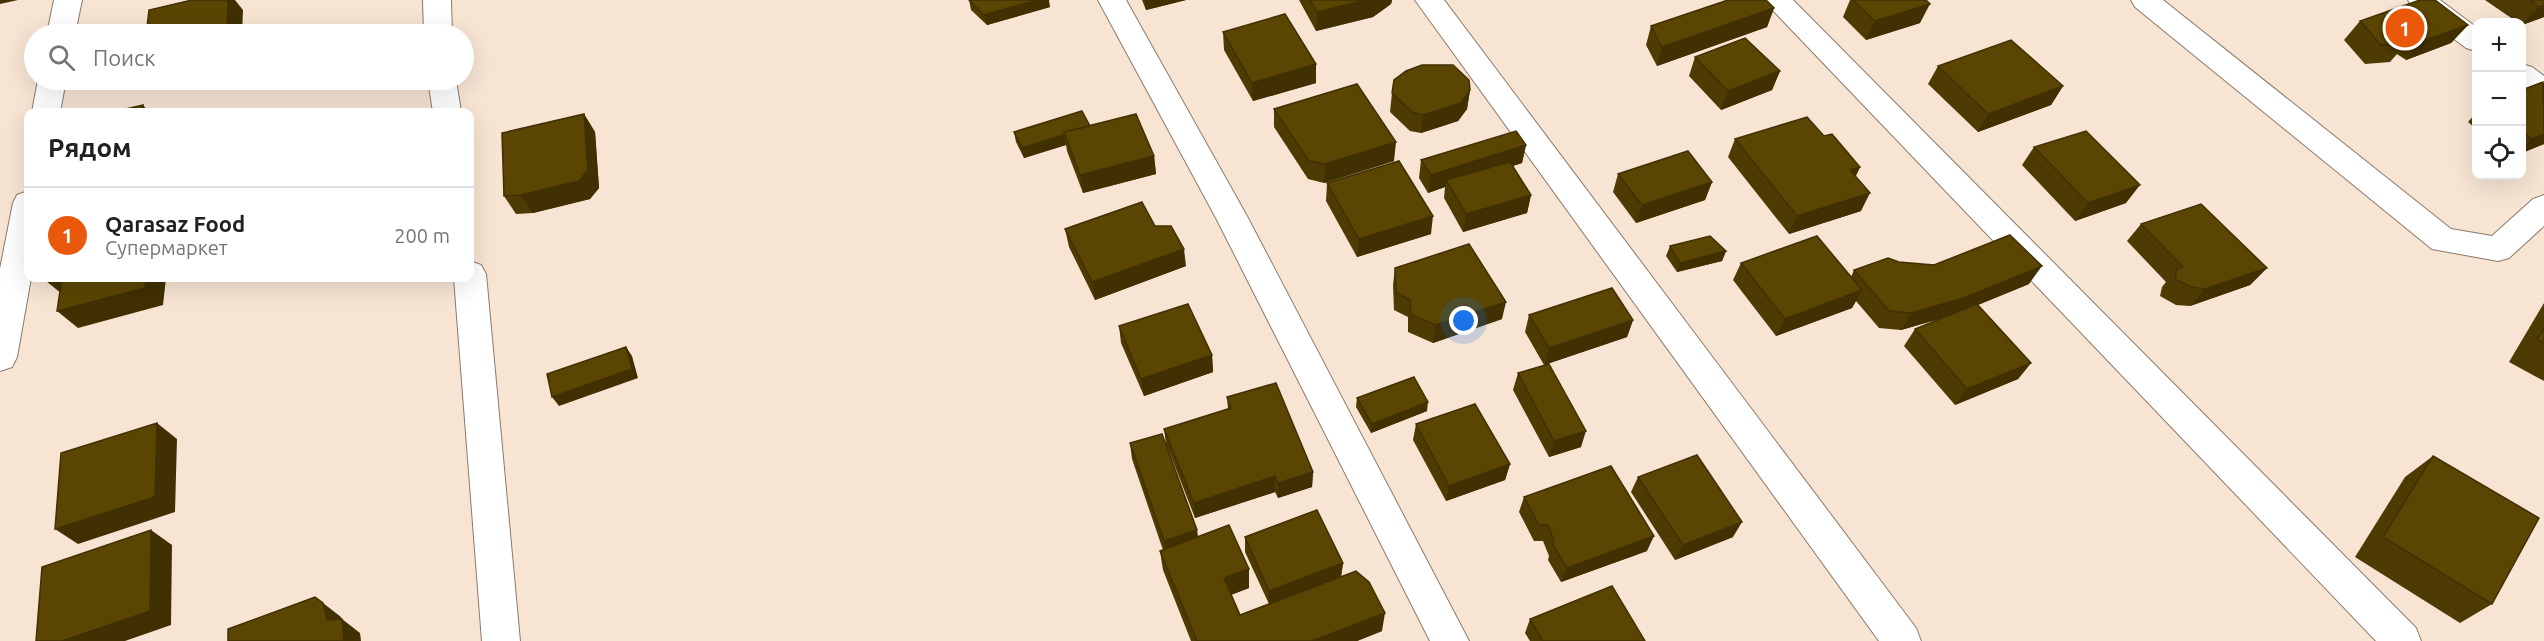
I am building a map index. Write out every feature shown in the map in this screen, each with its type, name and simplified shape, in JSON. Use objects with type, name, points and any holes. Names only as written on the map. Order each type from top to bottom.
[{"type":"street","points":[[63,24],[68,0]]},
{"type":"street","points":[[437,0],[438,24]]},
{"type":"street","points":[[1112,0],[1232,219],[1450,641]]},
{"type":"street","points":[[1429,0],[1902,641]]},
{"type":"street","points":[[1777,0],[2402,641]]},
{"type":"street","points":[[2145,0],[2443,240],[2498,249],[2544,207]]},
{"type":"street","points":[[2422,0],[2472,38]]},
{"type":"street","points":[[2526,77],[2544,91]]},
{"type":"street","points":[[47,108],[50,90]]},
{"type":"street","points":[[444,90],[446,108]]},
{"type":"street","points":[[0,357],[24,225]]},
{"type":"street","points":[[471,282],[501,641]]},
{"type":"building","points":[[192,0],[228,0],[227,24],[147,24],[149,10]]},
{"type":"building","points":[[969,0],[1037,0],[984,15]]},
{"type":"building","points":[[1310,0],[1366,0],[1317,12]]},
{"type":"building","points":[[1728,0],[1766,0],[1774,8],[1662,47],[1651,26]]},
{"type":"building","points":[[1853,0],[1926,0],[1930,4],[1875,21]]},
{"type":"building","points":[[2420,0],[2435,0],[2468,25],[2423,41],[2413,36],[2401,37],[2406,43],[2381,45],[2360,21]]},
{"type":"building","points":[[2530,0],[2544,0],[2544,5],[2539,7]]},
{"type":"building","points":[[1285,14],[1316,64],[1252,83],[1223,32]]},
{"type":"building","points":[[1745,38],[1780,71],[1728,91],[1695,57]]},
{"type":"building","points":[[2011,40],[2063,86],[1988,114],[1938,66]]},
{"type":"building","points":[[1422,65],[1453,65],[1469,80],[1470,90],[1461,103],[1423,115],[1412,112],[1392,93],[1394,80],[1406,71]]},
{"type":"building","points":[[2543,82],[2544,134],[2531,139],[2526,135],[2526,88]]},
{"type":"building","points":[[1357,84],[1396,142],[1325,164],[1309,161],[1274,109]]},
{"type":"building","points":[[1082,111],[1090,126],[1064,132],[1064,135],[1022,148],[1014,132]]},
{"type":"building","points":[[584,114],[588,170],[579,181],[521,195],[504,196],[502,133]]},
{"type":"building","points":[[1136,114],[1154,156],[1080,175],[1064,132]]},
{"type":"building","points":[[1807,117],[1824,136],[1832,134],[1860,167],[1850,170],[1870,193],[1797,216],[1735,139]]},
{"type":"building","points":[[1516,131],[1526,145],[1431,175],[1421,160]]},
{"type":"building","points":[[2086,131],[2140,185],[2088,203],[2034,147]]},
{"type":"building","points":[[1688,151],[1712,182],[1642,205],[1618,174]]},
{"type":"building","points":[[1399,161],[1433,216],[1359,239],[1327,183]]},
{"type":"building","points":[[1510,162],[1531,195],[1466,214],[1446,180]]},
{"type":"building","points":[[1142,202],[1155,226],[1171,226],[1184,249],[1092,282],[1065,229]]},
{"type":"building","points":[[2201,204],[2267,268],[2205,289],[2191,287],[2175,279],[2177,269],[2183,267],[2141,224]]},
{"type":"building","points":[[2010,235],[2042,266],[1964,298],[1911,313],[1889,311],[1854,270],[1888,258],[1899,262],[1934,265]]},
{"type":"building","points":[[1710,236],[1726,251],[1680,263],[1670,246]]},
{"type":"building","points":[[1817,236],[1862,290],[1785,319],[1741,263]]},
{"type":"building","points":[[1469,244],[1506,302],[1436,325],[1411,315],[1410,300],[1396,292],[1395,268]]},
{"type":"building","points":[[61,282],[146,282],[145,288],[57,311]]},
{"type":"building","points":[[1612,288],[1633,320],[1549,348],[1529,315]]},
{"type":"building","points":[[1188,304],[1212,355],[1141,379],[1119,326]]},
{"type":"building","points":[[1977,304],[2031,363],[1967,389],[1915,329]]},
{"type":"building","points":[[2544,328],[2544,343],[2537,339]]},
{"type":"building","points":[[626,347],[632,369],[552,397],[547,374]]},
{"type":"building","points":[[1549,364],[1586,431],[1554,441],[1518,373]]},
{"type":"building","points":[[1414,377],[1428,402],[1372,424],[1357,398]]},
{"type":"building","points":[[1276,383],[1313,472],[1278,483],[1275,476],[1194,503],[1164,429],[1231,408],[1227,397]]},
{"type":"building","points":[[1475,404],[1510,464],[1449,486],[1416,424]]},
{"type":"building","points":[[157,423],[155,497],[55,529],[61,453]]},
{"type":"building","points":[[1162,434],[1197,530],[1164,541],[1130,443]]},
{"type":"building","points":[[1697,455],[1742,522],[1683,545],[1638,477]]},
{"type":"building","points":[[2433,456],[2539,518],[2492,604],[2383,537]]},
{"type":"building","points":[[1611,466],[1654,536],[1567,568],[1553,545],[1554,541],[1548,525],[1539,525],[1524,497]]},
{"type":"building","points":[[1317,510],[1343,563],[1269,591],[1245,537]]},
{"type":"building","points":[[1229,525],[1249,569],[1224,578],[1240,615],[1356,571],[1369,582],[1385,613],[1312,641],[1197,641],[1160,551]]},
{"type":"building","points":[[151,530],[150,611],[62,641],[36,641],[42,567]]},
{"type":"building","points":[[1612,586],[1645,641],[1543,641],[1530,619]]},
{"type":"building","points":[[315,597],[323,603],[327,620],[342,619],[344,641],[228,641],[228,629]]},
{"type":"place","name":"Qarasaz Food","points":[[2405,28]]}]
